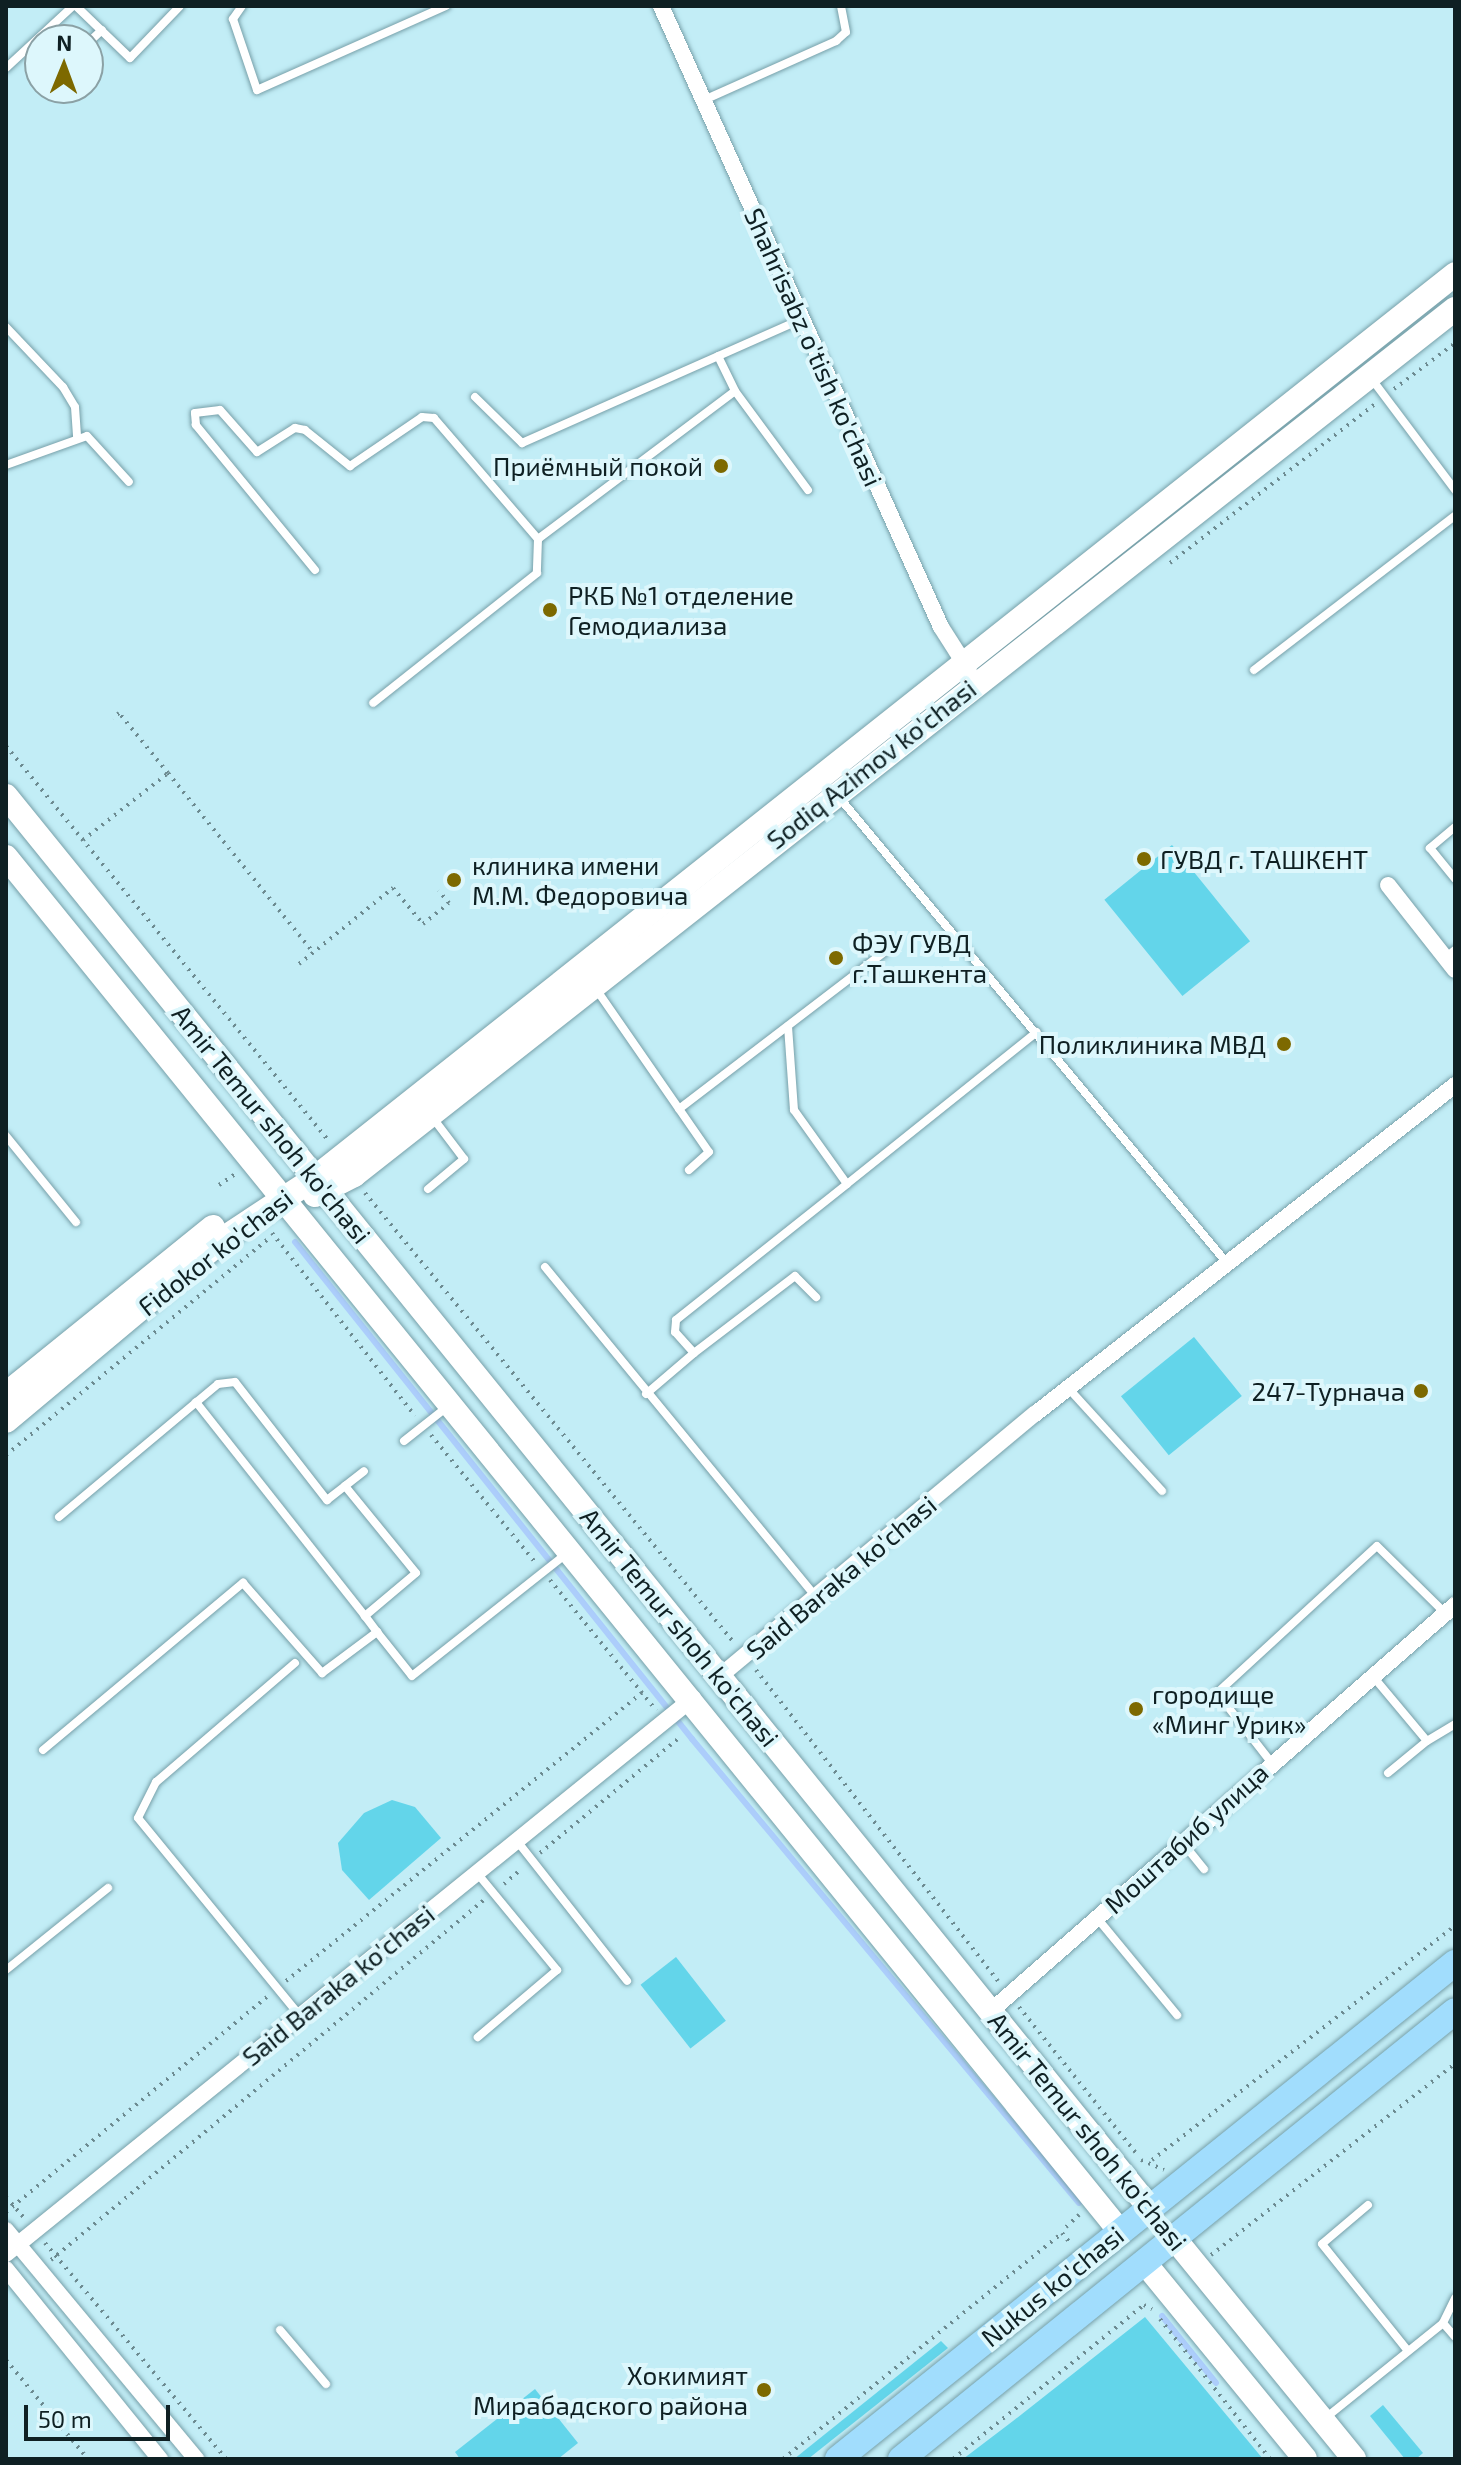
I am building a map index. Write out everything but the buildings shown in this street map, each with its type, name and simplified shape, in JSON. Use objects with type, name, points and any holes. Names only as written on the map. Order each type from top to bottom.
[{"type":"main road","name":"Sodiq Azimov ko'chasi","points":[[322,1186],[970,673],[1455,274]]},
{"type":"main road","name":"Sodiq Azimov ko'chasi","points":[[970,673],[1371,378],[1455,309]]},
{"type":"main road","name":"Sodiq Azimov ko'chasi","points":[[322,1186],[430,1114],[828,784]]},
{"type":"main road","name":"Amir Temur shoh ko'chasi","points":[[6,796],[720,1676],[1000,2003],[1149,2207],[1354,2459]]},
{"type":"main road","name":"Amir Temur shoh ko'chasi","points":[[6,857],[277,1200],[565,1555],[693,1698],[1305,2459]]},
{"type":"main road","name":"Fidokor ko'chasi","points":[[6,1394],[277,1200],[322,1186]]},
{"type":"main road","name":"Fidokor ko'chasi","points":[[6,1421],[277,1200]]},
{"type":"main road","name":"Said Baraka ko'chasi","points":[[693,1698],[720,1676]]},
{"type":"main road","name":"Nukus ko'chasi","points":[[838,2459],[1455,1963]]},
{"type":"main road","points":[[961,2034],[1000,2003]]},
{"type":"main road","name":"Nukus ko'chasi","points":[[901,2459],[1455,2011]]},
{"type":"street","name":"Shahrisabz o'tish ko'chasi","points":[[661,6],[800,320],[970,673]]},
{"type":"street","points":[[1388,885],[1452,959]]},
{"type":"street","name":"Said Baraka ko'chasi","points":[[720,1676],[817,1599],[1068,1388],[1455,1085]]},
{"type":"street","name":"Моштабиб улица","points":[[1000,2003],[1370,1674],[1450,1609]]},
{"type":"street","name":"Said Baraka ko'chasi","points":[[12,2249],[693,1698]]},
{"type":"street","points":[[6,2230],[12,2249],[196,2459]]},
{"type":"street","points":[[6,2269],[160,2459]]},
{"type":"lane","points":[[6,68],[74,6],[95,24]]},
{"type":"lane","points":[[104,32],[130,58],[180,6]]},
{"type":"lane","points":[[242,6],[233,19],[257,90],[446,6]]},
{"type":"lane","points":[[703,100],[836,41],[846,32],[841,6]]},
{"type":"lane","points":[[475,397],[522,443],[800,320]]},
{"type":"lane","points":[[6,327],[63,387],[75,407],[77,438]]},
{"type":"lane","points":[[718,356],[735,391],[808,490]]},
{"type":"lane","points":[[1371,378],[1455,490]]},
{"type":"lane","points":[[538,539],[735,391]]},
{"type":"lane","points":[[315,570],[196,425],[195,413],[220,410],[257,452],[295,428],[305,430],[350,466],[422,417],[434,418],[538,539],[537,573],[373,703]]},
{"type":"lane","points":[[6,465],[77,438],[95,438],[129,482]]},
{"type":"lane","points":[[1254,670],[1455,516]]},
{"type":"lane","points":[[828,784],[1227,1263]]},
{"type":"lane","points":[[1455,827],[1430,848],[1455,879]]},
{"type":"lane","points":[[679,1109],[884,952]]},
{"type":"lane","points":[[591,982],[709,1152],[689,1170]]},
{"type":"lane","points":[[788,1026],[794,1110],[847,1184]]},
{"type":"lane","points":[[694,1353],[675,1332],[676,1320],[1037,1032]]},
{"type":"lane","points":[[428,1189],[464,1159],[430,1114]]},
{"type":"lane","points":[[6,1136],[76,1222]]},
{"type":"lane","points":[[545,1267],[817,1599]]},
{"type":"lane","points":[[646,1394],[795,1276],[816,1297]]},
{"type":"lane","points":[[59,1517],[218,1384],[235,1382],[327,1500],[364,1471]]},
{"type":"lane","points":[[1068,1388],[1162,1491]]},
{"type":"lane","points":[[196,1402],[412,1676],[565,1555]]},
{"type":"lane","points":[[404,1441],[446,1408]]},
{"type":"lane","points":[[345,1486],[416,1573],[365,1616]]},
{"type":"lane","points":[[1271,1762],[1217,1693],[1377,1546],[1450,1609]]},
{"type":"lane","points":[[43,1750],[243,1583],[322,1673],[377,1632]]},
{"type":"lane","points":[[295,1663],[156,1782],[138,1818],[300,2016]]},
{"type":"lane","points":[[1370,1674],[1427,1741]]},
{"type":"lane","points":[[1388,1773],[1427,1741],[1455,1724]]},
{"type":"lane","points":[[517,1841],[627,1981]]},
{"type":"lane","points":[[1182,1842],[1204,1869]]},
{"type":"lane","points":[[477,1873],[557,1970],[478,2037]]},
{"type":"lane","points":[[6,1970],[108,1888]]},
{"type":"lane","points":[[1096,1918],[1177,2015]]},
{"type":"lane","points":[[1368,2205],[1322,2244],[1408,2351]]},
{"type":"lane","points":[[1323,2421],[1443,2323],[1455,2298]]},
{"type":"lane","points":[[1443,2323],[1455,2337]]},
{"type":"lane","points":[[280,2330],[326,2384]]},
{"type":"path","points":[[113,718],[119,713],[313,952]]},
{"type":"path","points":[[6,746],[332,1144]]},
{"type":"path","points":[[83,840],[168,773]]},
{"type":"path","points":[[299,964],[393,888],[423,924],[449,903],[439,891]]},
{"type":"path","points":[[300,1129],[312,1120]]},
{"type":"path","points":[[219,1185],[238,1173]]},
{"type":"path","points":[[361,1184],[745,1656],[1000,2003],[1143,2162],[1152,2160],[1455,1926]]},
{"type":"path","points":[[6,1455],[270,1237],[277,1200]]},
{"type":"path","points":[[270,1237],[426,1424],[665,1721]]},
{"type":"path","points":[[6,2212],[642,1693]]},
{"type":"path","points":[[57,2256],[679,1738]]},
{"type":"path","points":[[1211,2255],[1455,2064]]},
{"type":"path","points":[[1152,2160],[1165,2170]]},
{"type":"path","points":[[6,2197],[226,2459]]},
{"type":"path","points":[[1066,2227],[1080,2215]]},
{"type":"path","points":[[783,2459],[1062,2233],[1074,2248]]},
{"type":"path","points":[[953,2459],[1128,2314],[1151,2307],[1270,2459]]},
{"type":"path","points":[[6,2360],[88,2459]]},
{"type":"shaded area","points":[[1172,845],[1250,941],[1182,996],[1104,900]]},
{"type":"shaded area","points":[[1194,1337],[1242,1396],[1169,1455],[1121,1396]]},
{"type":"shaded area","points":[[392,1800],[415,1807],[441,1838],[369,1900],[342,1870],[338,1843],[364,1813]]},
{"type":"shaded area","points":[[676,1957],[726,2021],[690,2049],[641,1985]]},
{"type":"shaded area","points":[[1145,2317],[1263,2459],[963,2459],[1013,2421]]},
{"type":"shaded area","points":[[941,2341],[948,2348],[808,2459],[794,2459]]},
{"type":"shaded area","points":[[535,2389],[578,2443],[558,2459],[460,2459],[455,2452]]},
{"type":"shaded area","points":[[1383,2405],[1423,2453],[1416,2459],[1405,2459],[1370,2416]]},
{"type":"waterway","points":[[295,1242],[692,1739],[1079,2203]]},
{"type":"waterway","points":[[1162,2316],[1216,2383]]},
{"type":"place","name":"Приёмный покой","points":[[721,466]]},
{"type":"place","name":"РКБ №1 отделение Гемодиализа","points":[[550,610]]},
{"type":"place","name":"ГУВД г. ТАШКЕНТ","points":[[1144,859]]},
{"type":"place","name":"клиника имени М.М. Федоровича","points":[[454,880]]},
{"type":"place","name":"ФЭУ ГУВД г.Ташкента","points":[[836,958]]},
{"type":"place","name":"Поликлиника МВД","points":[[1284,1044]]},
{"type":"place","name":"247-Турнача","points":[[1421,1391]]},
{"type":"place","name":"городище «Минг Урик»","points":[[1136,1709]]},
{"type":"place","name":"Хокимият Мирабадского района","points":[[764,2390]]}]
